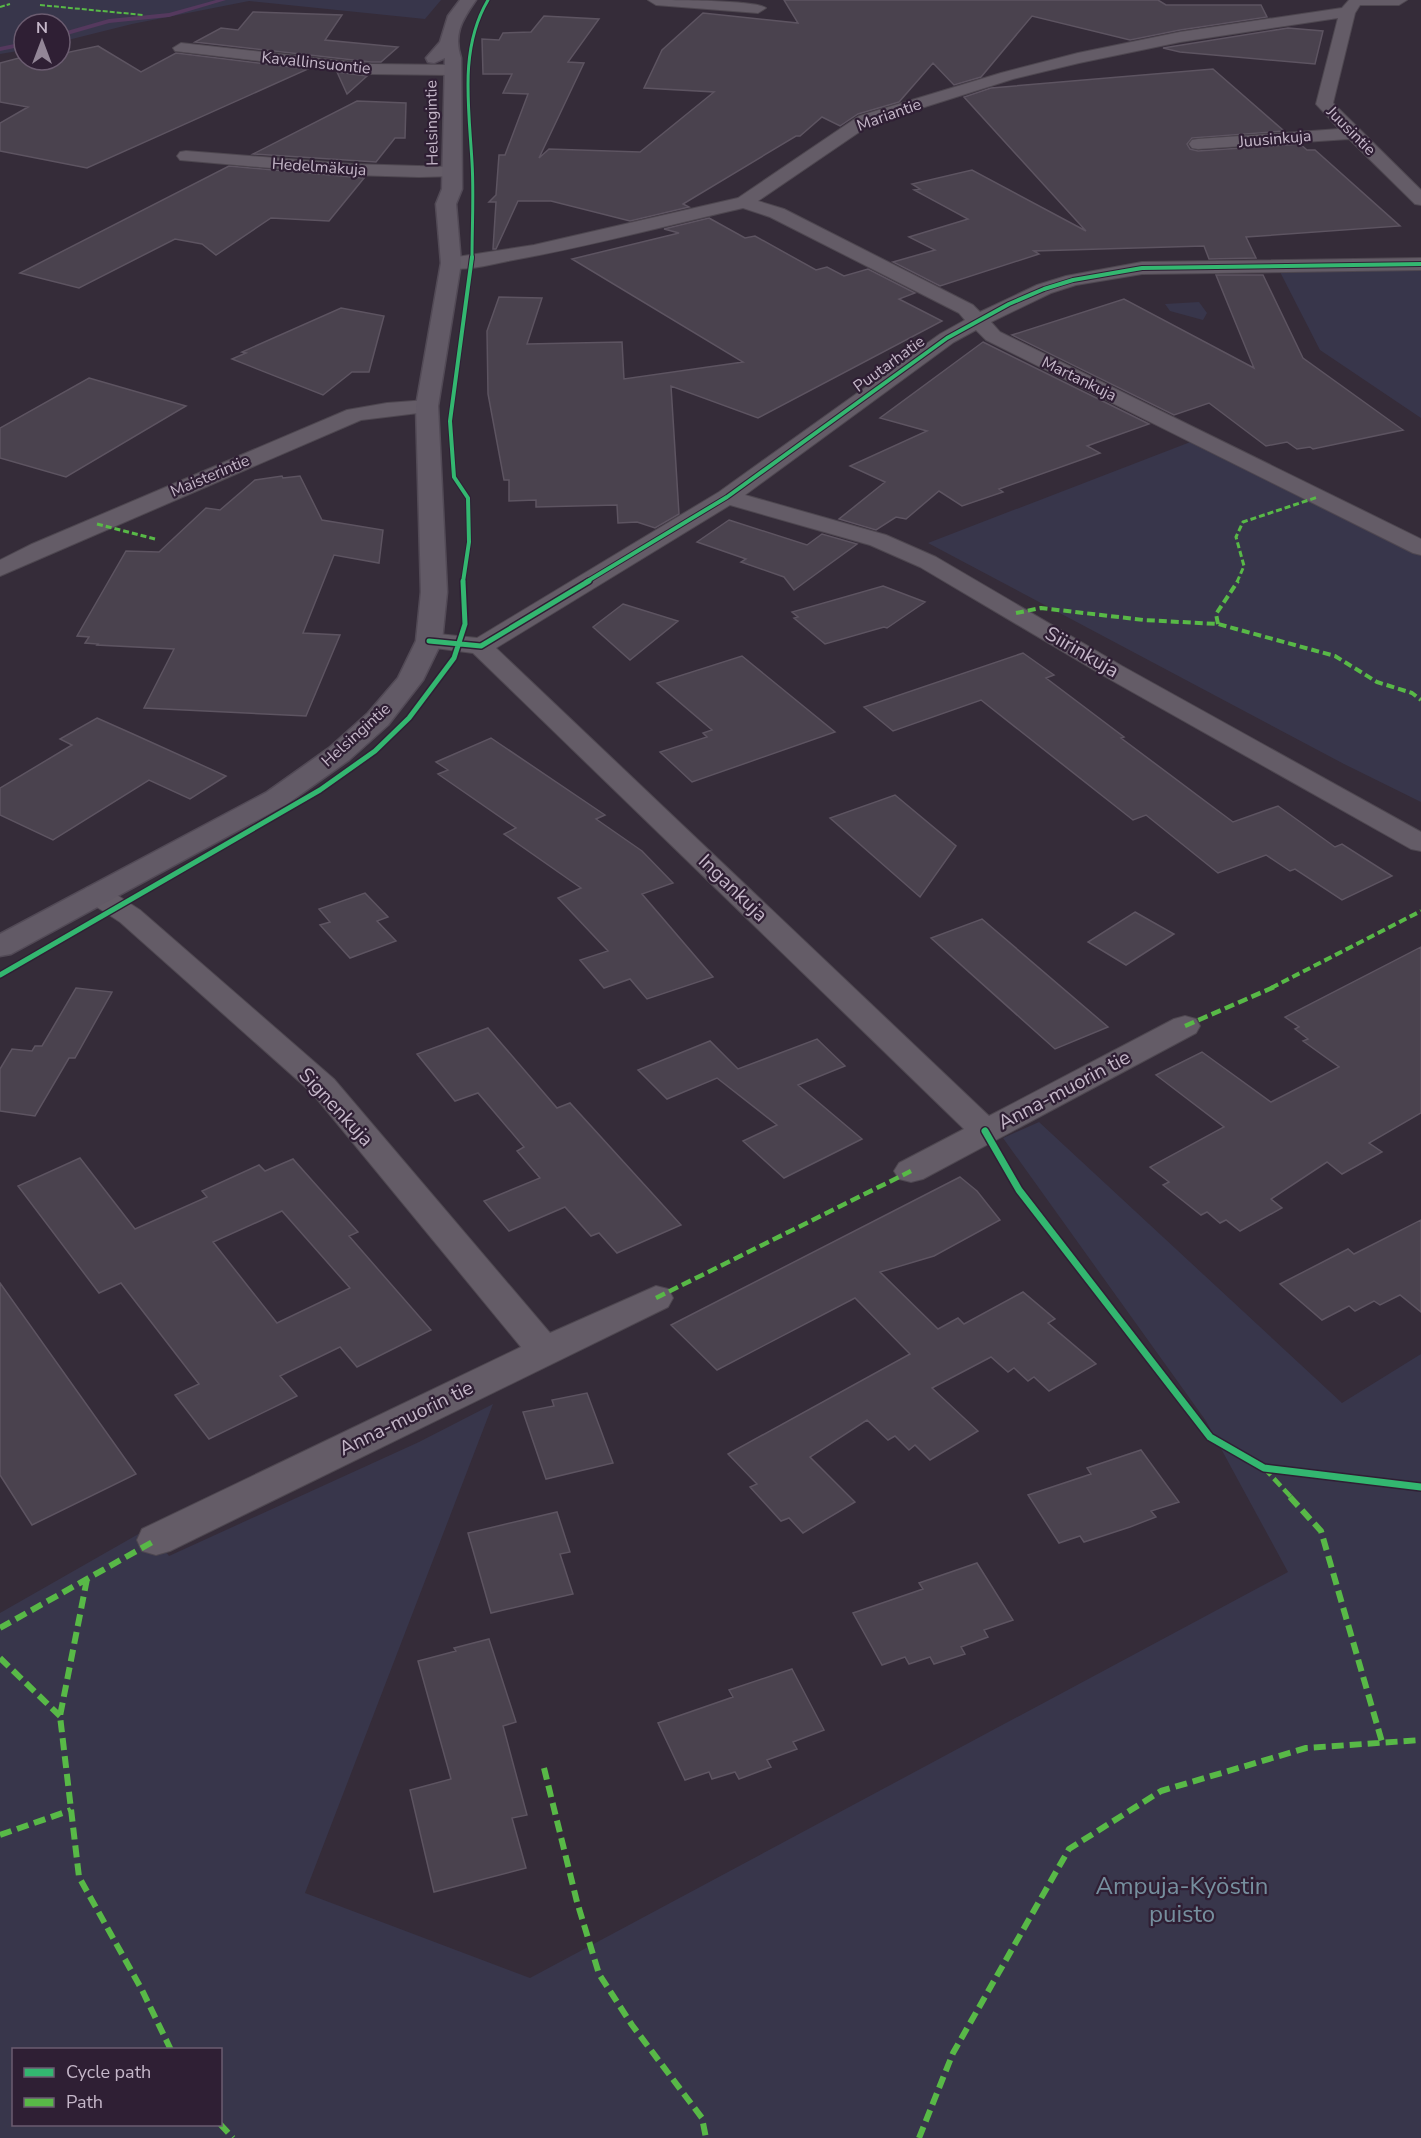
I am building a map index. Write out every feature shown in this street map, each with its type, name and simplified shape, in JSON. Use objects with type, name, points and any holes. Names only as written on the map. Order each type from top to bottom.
[{"type":"main road","name":"Helsingintie","points":[[431,93],[433,58],[448,43],[456,16],[468,0]]},
{"type":"main road","name":"Helsingintie","points":[[0,947],[278,798],[339,754],[378,719],[410,680],[429,641],[434,592],[427,406],[451,263],[446,204],[452,189],[451,70],[453,58],[448,43]]},
{"type":"main road","name":"Helsingintie","points":[[432,150],[433,189],[446,204]]},
{"type":"street","points":[[656,0],[758,8]]},
{"type":"street","name":"Mariantie","points":[[451,263],[472,262],[534,251],[744,202],[865,120],[1007,76],[1078,58],[1180,37],[1353,4],[1399,0]]},
{"type":"street","name":"Juusintie","points":[[1353,4],[1324,104],[1421,200]]},
{"type":"street","name":"Kavallinsuontie","points":[[181,48],[371,69],[451,70]]},
{"type":"street","name":"Juusinkuja","points":[[1198,144],[1353,133]]},
{"type":"street","name":"Hedelmäkuja","points":[[186,156],[276,165],[452,172]]},
{"type":"street","name":"Martankuja","points":[[744,202],[777,213],[966,309],[993,336],[1421,548]]},
{"type":"street","name":"Puutarhatie","points":[[481,646],[727,496],[947,338],[1044,289],[1073,280],[1142,268],[1421,264]]},
{"type":"street","name":"Maisterintie","points":[[0,569],[39,549],[355,415],[387,409],[427,406]]},
{"type":"street","name":"Siirinkuja","points":[[727,496],[878,540],[928,562],[1113,670],[1421,843]]},
{"type":"street","points":[[429,641],[481,646]]},
{"type":"street","name":"Ingankuja","points":[[481,646],[985,1131]]},
{"type":"street","name":"Signenkuja","points":[[96,894],[130,916],[322,1086],[545,1351]]},
{"type":"street","name":"Anna-muorin tie","points":[[911,1171],[1185,1026]]},
{"type":"street","name":"Anna-muorin tie","points":[[156,1540],[656,1298]]},
{"type":"green space","points":[[0,0],[441,0],[425,19],[249,1],[132,24],[72,39],[72,12],[12,12],[12,52],[0,54]]},
{"type":"green space","points":[[1279,270],[1421,271],[1421,418],[1320,350]]},
{"type":"green space","points":[[1199,302],[1207,313],[1203,320],[1170,311],[1165,304]]},
{"type":"green space","points":[[1193,441],[1421,556],[1421,802],[1344,764],[928,543]]},
{"type":"green space","name":"Ampuja-Kyöstin puisto","points":[[1039,1122],[1342,1403],[1421,1354],[1421,2138],[0,2138],[0,1613],[149,1528],[169,1556],[419,1442],[493,1404],[305,1893],[530,1978],[1288,1572],[1206,1421],[1003,1138]]},
{"type":"building","points":[[784,0],[1158,0],[1166,5],[1261,5],[1267,17],[1130,40],[1032,16],[981,77],[954,85],[933,63],[899,102],[858,114],[840,126],[822,117],[800,136],[796,136],[683,204],[689,207],[630,221],[551,201],[518,201],[496,249],[493,249],[496,202],[489,202],[496,195],[499,155],[505,155],[528,94],[503,93],[512,74],[483,74],[482,39],[499,40],[503,33],[531,32],[544,16],[599,19],[568,62],[584,63],[539,158],[549,149],[640,152],[714,92],[644,88],[662,50],[703,13],[798,23]]},
{"type":"building","points":[[253,12],[342,15],[325,40],[398,47],[381,62],[371,62],[195,42],[221,28],[238,30]]},
{"type":"building","points":[[1288,28],[1323,31],[1315,64],[1180,52],[1163,48]]},
{"type":"building","points":[[98,46],[141,72],[176,53],[308,69],[87,168],[0,151],[0,123],[28,107],[0,102],[0,63],[12,60],[12,72],[72,72],[72,51]]},
{"type":"building","points":[[1213,69],[1284,131],[1192,138],[1187,144],[1190,149],[1198,151],[1300,144],[1307,150],[1315,150],[1400,226],[1246,237],[1256,258],[1209,259],[1204,246],[1034,251],[1039,254],[940,286],[893,262],[935,250],[909,237],[968,219],[914,190],[920,189],[912,184],[972,170],[1086,231],[964,97],[991,88]]},
{"type":"building","points":[[337,72],[367,76],[347,94]]},
{"type":"building","points":[[357,101],[406,103],[405,138],[395,138],[376,162],[253,154]]},
{"type":"building","points":[[229,166],[364,178],[329,221],[271,218],[216,255],[202,244],[175,239],[79,288],[20,273]]},
{"type":"building","points":[[709,218],[745,238],[755,236],[816,270],[827,267],[844,276],[868,269],[915,293],[899,299],[942,321],[758,418],[671,386],[679,514],[655,528],[637,522],[618,523],[617,505],[536,507],[536,500],[509,501],[509,480],[504,480],[488,394],[487,331],[499,297],[542,298],[527,344],[622,342],[624,379],[743,362],[572,259],[679,233],[664,229]]},
{"type":"building","points":[[1216,275],[1263,275],[1303,358],[1403,430],[1313,449],[1310,447],[1297,449],[1287,442],[1266,446],[1209,403],[1174,415],[1012,335],[1124,299],[1254,368]]},
{"type":"building","points":[[341,308],[384,316],[369,372],[352,372],[323,395],[232,359],[246,353],[242,352]]},
{"type":"building","points":[[983,342],[1149,424],[1087,446],[1100,453],[999,489],[1003,492],[962,506],[939,491],[906,519],[896,517],[876,530],[839,519],[885,482],[850,466],[927,431],[880,418]]},
{"type":"building","points":[[89,378],[186,406],[66,477],[0,458],[0,428]]},
{"type":"building","points":[[282,476],[283,478],[300,476],[322,520],[383,530],[379,563],[334,555],[303,633],[340,635],[306,716],[144,708],[174,649],[97,645],[85,643],[89,637],[77,636],[126,551],[159,552],[206,508],[220,510],[255,480]]},
{"type":"building","points":[[729,520],[807,545],[822,534],[857,544],[794,590],[784,577],[741,562],[746,559],[697,542]]},
{"type":"building","points":[[883,586],[925,602],[887,628],[825,644],[794,618],[798,617],[792,612]]},
{"type":"building","points":[[623,604],[678,621],[630,660],[593,627]]},
{"type":"building","points":[[1023,653],[1054,675],[1046,678],[1233,822],[1278,806],[1335,847],[1342,844],[1392,876],[1342,900],[1295,869],[1290,871],[1266,855],[1218,873],[1146,815],[1133,820],[981,700],[893,731],[864,707]]},
{"type":"building","points":[[742,656],[835,732],[692,782],[660,752],[707,737],[703,733],[712,730],[657,683]]},
{"type":"building","points":[[97,718],[226,776],[190,799],[149,780],[53,840],[0,815],[0,788],[72,745],[60,739]]},
{"type":"building","points":[[491,738],[605,815],[596,819],[642,851],[673,883],[642,894],[713,977],[647,999],[630,979],[604,988],[580,960],[608,951],[558,898],[581,888],[504,834],[516,828],[438,774],[448,770],[436,762]]},
{"type":"building","points":[[895,795],[956,846],[920,897],[830,818]]},
{"type":"building","points":[[365,893],[388,917],[377,921],[396,941],[350,958],[320,925],[330,922],[319,909]]},
{"type":"building","points":[[1135,912],[1174,934],[1126,965],[1088,942]]},
{"type":"building","points":[[982,919],[1108,1027],[1055,1049],[931,938]]},
{"type":"building","points":[[1421,947],[1421,1113],[1369,1143],[1382,1152],[1342,1174],[1327,1162],[1271,1199],[1282,1208],[1240,1231],[1226,1220],[1220,1223],[1207,1212],[1201,1215],[1163,1185],[1169,1182],[1150,1167],[1224,1127],[1156,1075],[1202,1052],[1271,1102],[1339,1067],[1303,1041],[1308,1039],[1295,1029],[1299,1027],[1285,1017]]},
{"type":"building","points":[[76,988],[112,992],[75,1058],[69,1058],[35,1116],[0,1111],[0,1069],[12,1049],[32,1051],[35,1046],[42,1046]]},
{"type":"building","points":[[488,1028],[557,1108],[570,1103],[681,1225],[617,1253],[599,1233],[591,1236],[565,1207],[509,1231],[484,1201],[540,1178],[517,1151],[524,1147],[478,1093],[455,1101],[417,1054]]},
{"type":"building","points":[[817,1039],[845,1066],[798,1085],[862,1139],[784,1178],[743,1141],[777,1125],[717,1078],[667,1099],[638,1070],[710,1041],[738,1069]]},
{"type":"building","points":[[80,1158],[135,1229],[207,1197],[202,1191],[259,1165],[265,1171],[293,1159],[358,1232],[349,1236],[431,1330],[357,1367],[340,1347],[280,1376],[297,1396],[209,1439],[175,1395],[199,1384],[121,1283],[99,1293],[18,1186]],"holes":[[[282,1211],[350,1288],[277,1323],[213,1242]]]},
{"type":"building","points":[[960,1177],[977,1191],[1000,1220],[934,1256],[880,1272],[938,1329],[958,1318],[964,1324],[1023,1292],[1055,1319],[1048,1323],[1096,1364],[1049,1391],[1034,1377],[1028,1381],[1014,1368],[1008,1372],[991,1357],[932,1388],[978,1431],[930,1460],[915,1445],[909,1450],[895,1436],[888,1440],[867,1420],[810,1457],[855,1502],[803,1533],[789,1518],[781,1521],[750,1487],[757,1484],[728,1454],[910,1354],[855,1298],[717,1370],[671,1325]]},
{"type":"building","points":[[1421,1220],[1421,1312],[1400,1295],[1380,1305],[1374,1301],[1355,1311],[1349,1306],[1322,1320],[1280,1284],[1348,1249],[1354,1254]]},
{"type":"building","points":[[0,1283],[136,1474],[32,1525],[0,1475]]},
{"type":"building","points":[[587,1393],[613,1463],[546,1479],[523,1412],[554,1406],[552,1400]]},
{"type":"building","points":[[1141,1450],[1179,1502],[1151,1511],[1156,1517],[1130,1527],[1084,1542],[1080,1536],[1059,1543],[1028,1495],[1091,1474],[1087,1468]]},
{"type":"building","points":[[557,1512],[570,1552],[560,1554],[573,1594],[491,1613],[468,1533]]},
{"type":"building","points":[[977,1563],[1013,1620],[984,1630],[988,1637],[961,1647],[965,1654],[934,1664],[930,1657],[909,1664],[905,1657],[882,1665],[853,1613],[923,1589],[919,1583]]},
{"type":"building","points":[[489,1639],[516,1722],[503,1726],[527,1815],[512,1818],[526,1868],[434,1892],[410,1790],[451,1779],[418,1661]]},
{"type":"building","points":[[792,1669],[824,1730],[793,1742],[797,1749],[767,1760],[771,1767],[739,1779],[735,1772],[712,1779],[709,1772],[685,1780],[658,1723],[733,1697],[729,1690]]},
{"type":"waterway","points":[[72,32],[109,21],[169,15],[223,0]]},
{"type":"waterway","points":[[0,49],[12,46]]},
{"type":"marked path","points":[[0,7],[10,4]]},
{"type":"marked path","points":[[40,5],[143,15]]},
{"type":"marked path","points":[[1218,624],[1216,614],[1234,589],[1244,566],[1236,537],[1243,522],[1318,497]]},
{"type":"marked path","points":[[97,524],[155,539]]},
{"type":"marked path","points":[[1016,613],[1041,608],[1144,620],[1218,624],[1335,656],[1377,682],[1412,693],[1421,700]]},
{"type":"marked path","points":[[1185,1026],[1250,999],[1421,911]]},
{"type":"marked path","points":[[656,1298],[911,1171]]},
{"type":"marked path","points":[[1264,1468],[1321,1531],[1382,1742]]},
{"type":"marked path","points":[[0,1628],[156,1540]]},
{"type":"marked path","points":[[87,1579],[60,1716],[79,1877],[142,1990],[170,2048]]},
{"type":"marked path","points":[[0,1658],[60,1716]]},
{"type":"marked path","points":[[919,2138],[953,2053],[1069,1849],[1161,1791],[1306,1748],[1421,1740]]},
{"type":"marked path","points":[[544,1768],[577,1902],[599,1974],[632,2025],[702,2118],[706,2138]]},
{"type":"marked path","points":[[0,1835],[71,1810]]},
{"type":"marked path","points":[[222,2126],[233,2138]]},
{"type":"cycle path","points":[[0,975],[320,790],[375,751],[409,718],[454,658],[465,624],[463,573],[469,542],[468,498],[454,477],[450,421],[472,262],[472,164],[467,95],[469,58],[478,17],[488,0]]},
{"type":"cycle path","points":[[429,641],[481,646],[727,497],[947,338],[1009,304],[1044,289],[1073,280],[1142,268],[1421,264]]},
{"type":"cycle path","points":[[985,1131],[1019,1190],[1210,1437],[1264,1468],[1421,1487]]}]
